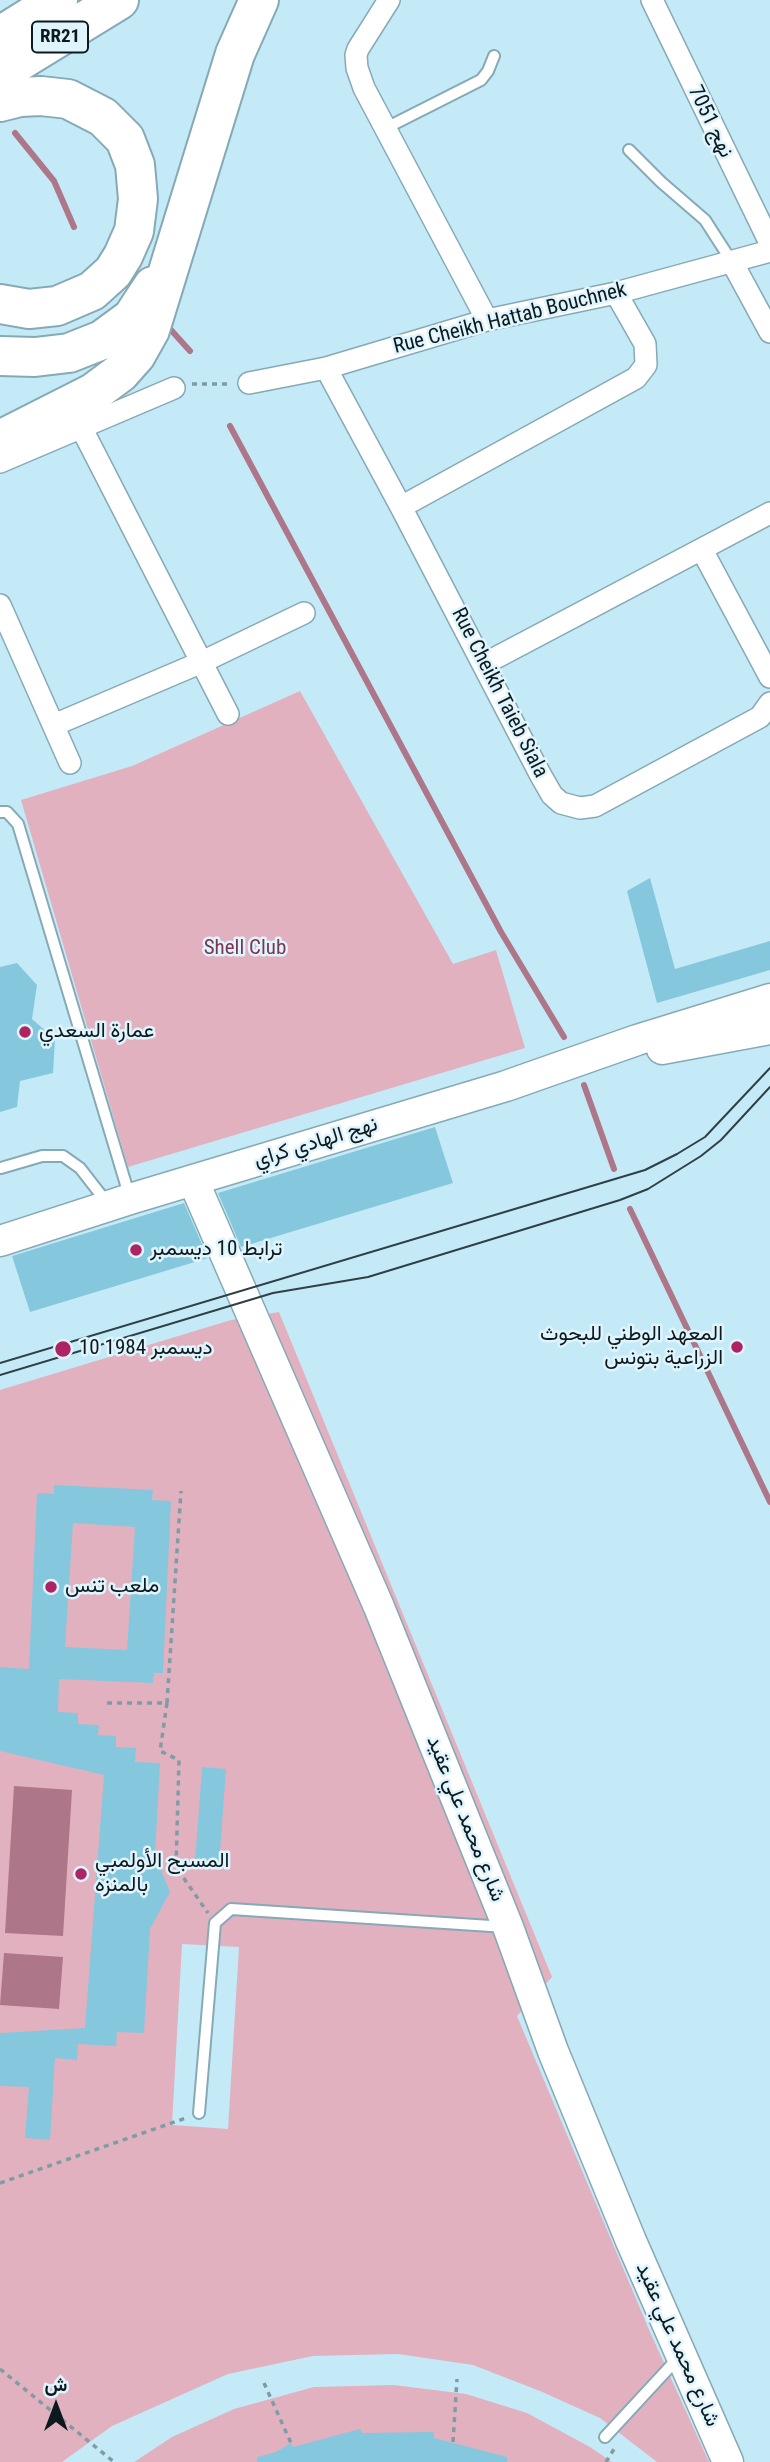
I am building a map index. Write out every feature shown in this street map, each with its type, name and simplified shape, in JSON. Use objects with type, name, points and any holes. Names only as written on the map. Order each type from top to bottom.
[{"type":"highway","points":[[0,23],[40,0]]},
{"type":"highway","name":"RR21","points":[[0,36],[58,0]]},
{"type":"highway","name":"RR21","points":[[0,73],[119,0]]},
{"type":"highway","points":[[0,440],[93,393],[120,373],[136,355],[150,330],[235,54],[259,0]]},
{"type":"highway","points":[[0,102],[41,96],[68,99],[103,117],[124,139],[135,165],[138,199],[134,231],[123,256],[113,272],[92,291],[57,306],[29,309],[0,304]]},
{"type":"highway","points":[[0,356],[35,357],[69,353],[102,340],[132,318],[170,261]]},
{"type":"street","points":[[389,0],[358,48],[355,62],[364,88],[487,320]]},
{"type":"street","name":"نهج 7051","points":[[652,0],[767,231]]},
{"type":"street","name":"Rue Cheikh Hattab Bouchnek","points":[[249,383],[326,368],[487,320],[616,293],[770,251]]},
{"type":"street","points":[[732,262],[770,332]]},
{"type":"street","points":[[401,507],[636,378],[646,365],[645,344],[616,293]]},
{"type":"street","name":"Rue Cheikh Taieb Siala","points":[[326,368],[552,795],[561,803],[572,808],[595,806],[760,717],[770,703]]},
{"type":"street","points":[[0,463],[174,388]]},
{"type":"street","points":[[82,429],[228,714]]},
{"type":"street","points":[[484,664],[770,513]]},
{"type":"street","points":[[702,550],[770,677]]},
{"type":"street","points":[[0,605],[70,763]]},
{"type":"street","points":[[54,725],[202,662],[304,613]]},
{"type":"street","name":"نهج الهادي كراي","points":[[0,1241],[555,1069],[636,1040],[770,999]]},
{"type":"street","name":"نهج الهادي كراي","points":[[555,1069],[770,1029]]},
{"type":"street","name":"شارع محمد علي عقيد","points":[[193,1180],[379,1607],[508,1927],[553,2051],[631,2241],[728,2462]]},
{"type":"street","name":"نهج الهادي كراي","points":[[0,1233],[77,1215]]},
{"type":"lane","points":[[386,128],[481,80],[494,56]]},
{"type":"lane","points":[[629,150],[705,220],[732,262]]},
{"type":"lane","points":[[0,812],[7,812],[18,824],[120,1202]]},
{"type":"lane","points":[[1,1168],[42,1156],[62,1156],[120,1202]]},
{"type":"lane","points":[[199,2113],[215,1923],[231,1909],[508,1927]]},
{"type":"lane","points":[[606,2437],[681,2354]]},
{"type":"path","points":[[174,388],[188,384],[249,383]]},
{"type":"path","points":[[181,1491],[167,1703],[160,1751],[179,1760],[176,1867],[215,1923]]},
{"type":"path","points":[[107,1703],[167,1703]]},
{"type":"path","points":[[0,2183],[199,2113]]},
{"type":"path","points":[[0,2369],[114,2462]]},
{"type":"path","points":[[453,2442],[457,2379]]},
{"type":"path","points":[[264,2383],[291,2443]]},
{"type":"path","points":[[606,2462],[616,2445]]},
{"type":"green space","name":"Shell Club","points":[[300,691],[453,964],[496,950],[525,1048],[128,1167],[21,800],[132,766]]},
{"type":"green space","points":[[279,1312],[552,1977],[517,2016],[650,2332],[709,2462],[657,2462],[600,2418],[540,2391],[473,2365],[398,2354],[313,2356],[228,2374],[112,2426],[62,2462],[0,2462],[0,1390],[231,1320]],"holes":[[[182,1944],[239,1947],[228,2129],[172,2125]]]},
{"type":"green space","points":[[394,2385],[466,2394],[527,2413],[612,2462],[134,2462],[172,2437],[234,2409],[314,2387]]},
{"type":"shaded area","points":[[14,1786],[72,1790],[63,1936],[5,1933]]},
{"type":"shaded area","points":[[4,1953],[63,1957],[59,2009],[0,2005]]},
{"type":"building","points":[[650,878],[675,969],[770,941],[770,970],[657,1003],[627,891]]},
{"type":"building","name":"عمارة السعدي","points":[[17,963],[37,985],[32,1019],[55,1039],[53,1073],[20,1081],[17,1107],[0,1112],[0,967]]},
{"type":"building","points":[[435,1127],[453,1183],[241,1247],[218,1193]]},
{"type":"building","points":[[184,1203],[208,1258],[30,1312],[12,1256]]},
{"type":"building","points":[[54,1485],[153,1490],[152,1500],[171,1501],[163,1673],[154,1673],[153,1683],[59,1679],[58,1712],[78,1713],[78,1724],[99,1725],[98,1735],[116,1736],[116,1747],[136,1748],[135,1762],[160,1763],[155,1855],[170,1892],[150,1929],[144,2033],[117,2032],[116,2046],[78,2044],[77,2060],[55,2058],[50,2140],[25,2138],[29,2087],[0,2086],[0,2033],[85,2028],[104,1775],[0,1751],[0,1667],[29,1669],[37,1493],[54,1494]],"holes":[[[73,1523],[135,1527],[127,1650],[65,1647]]]},
{"type":"building","points":[[202,1767],[226,1769],[219,1865],[195,1863]]},
{"type":"building","points":[[360,2429],[362,2433],[434,2432],[434,2438],[507,2457],[507,2462],[257,2462],[257,2457],[276,2452],[291,2443],[293,2447]]},
{"type":"waterway","points":[[15,133],[54,181],[74,227]]},
{"type":"waterway","points":[[171,330],[190,351]]},
{"type":"waterway","points":[[230,426],[501,932],[564,1037]]},
{"type":"waterway","points":[[584,1085],[614,1169]]},
{"type":"waterway","points":[[630,1209],[770,1502]]},
{"type":"tram line","points":[[0,1363],[645,1170],[705,1137],[770,1068]]},
{"type":"tram line","points":[[0,1375],[273,1293],[368,1277],[620,1200],[648,1189],[701,1156],[721,1140],[770,1087]]},
{"type":"place","name":"عمارة السعدي","points":[[25,1032]]},
{"type":"place","name":"ترابط 10 ديسمبر","points":[[136,1250]]},
{"type":"place","name":"المعهد الوطني للبحوث الزراعية بتونس","points":[[737,1347]]},
{"type":"place","name":"10 ديسمبر 1984","points":[[63,1349]]},
{"type":"place","name":"ملعب تنس","points":[[51,1587]]},
{"type":"place","name":"المسبح الأولمبي بالمنزه","points":[[81,1874]]}]
